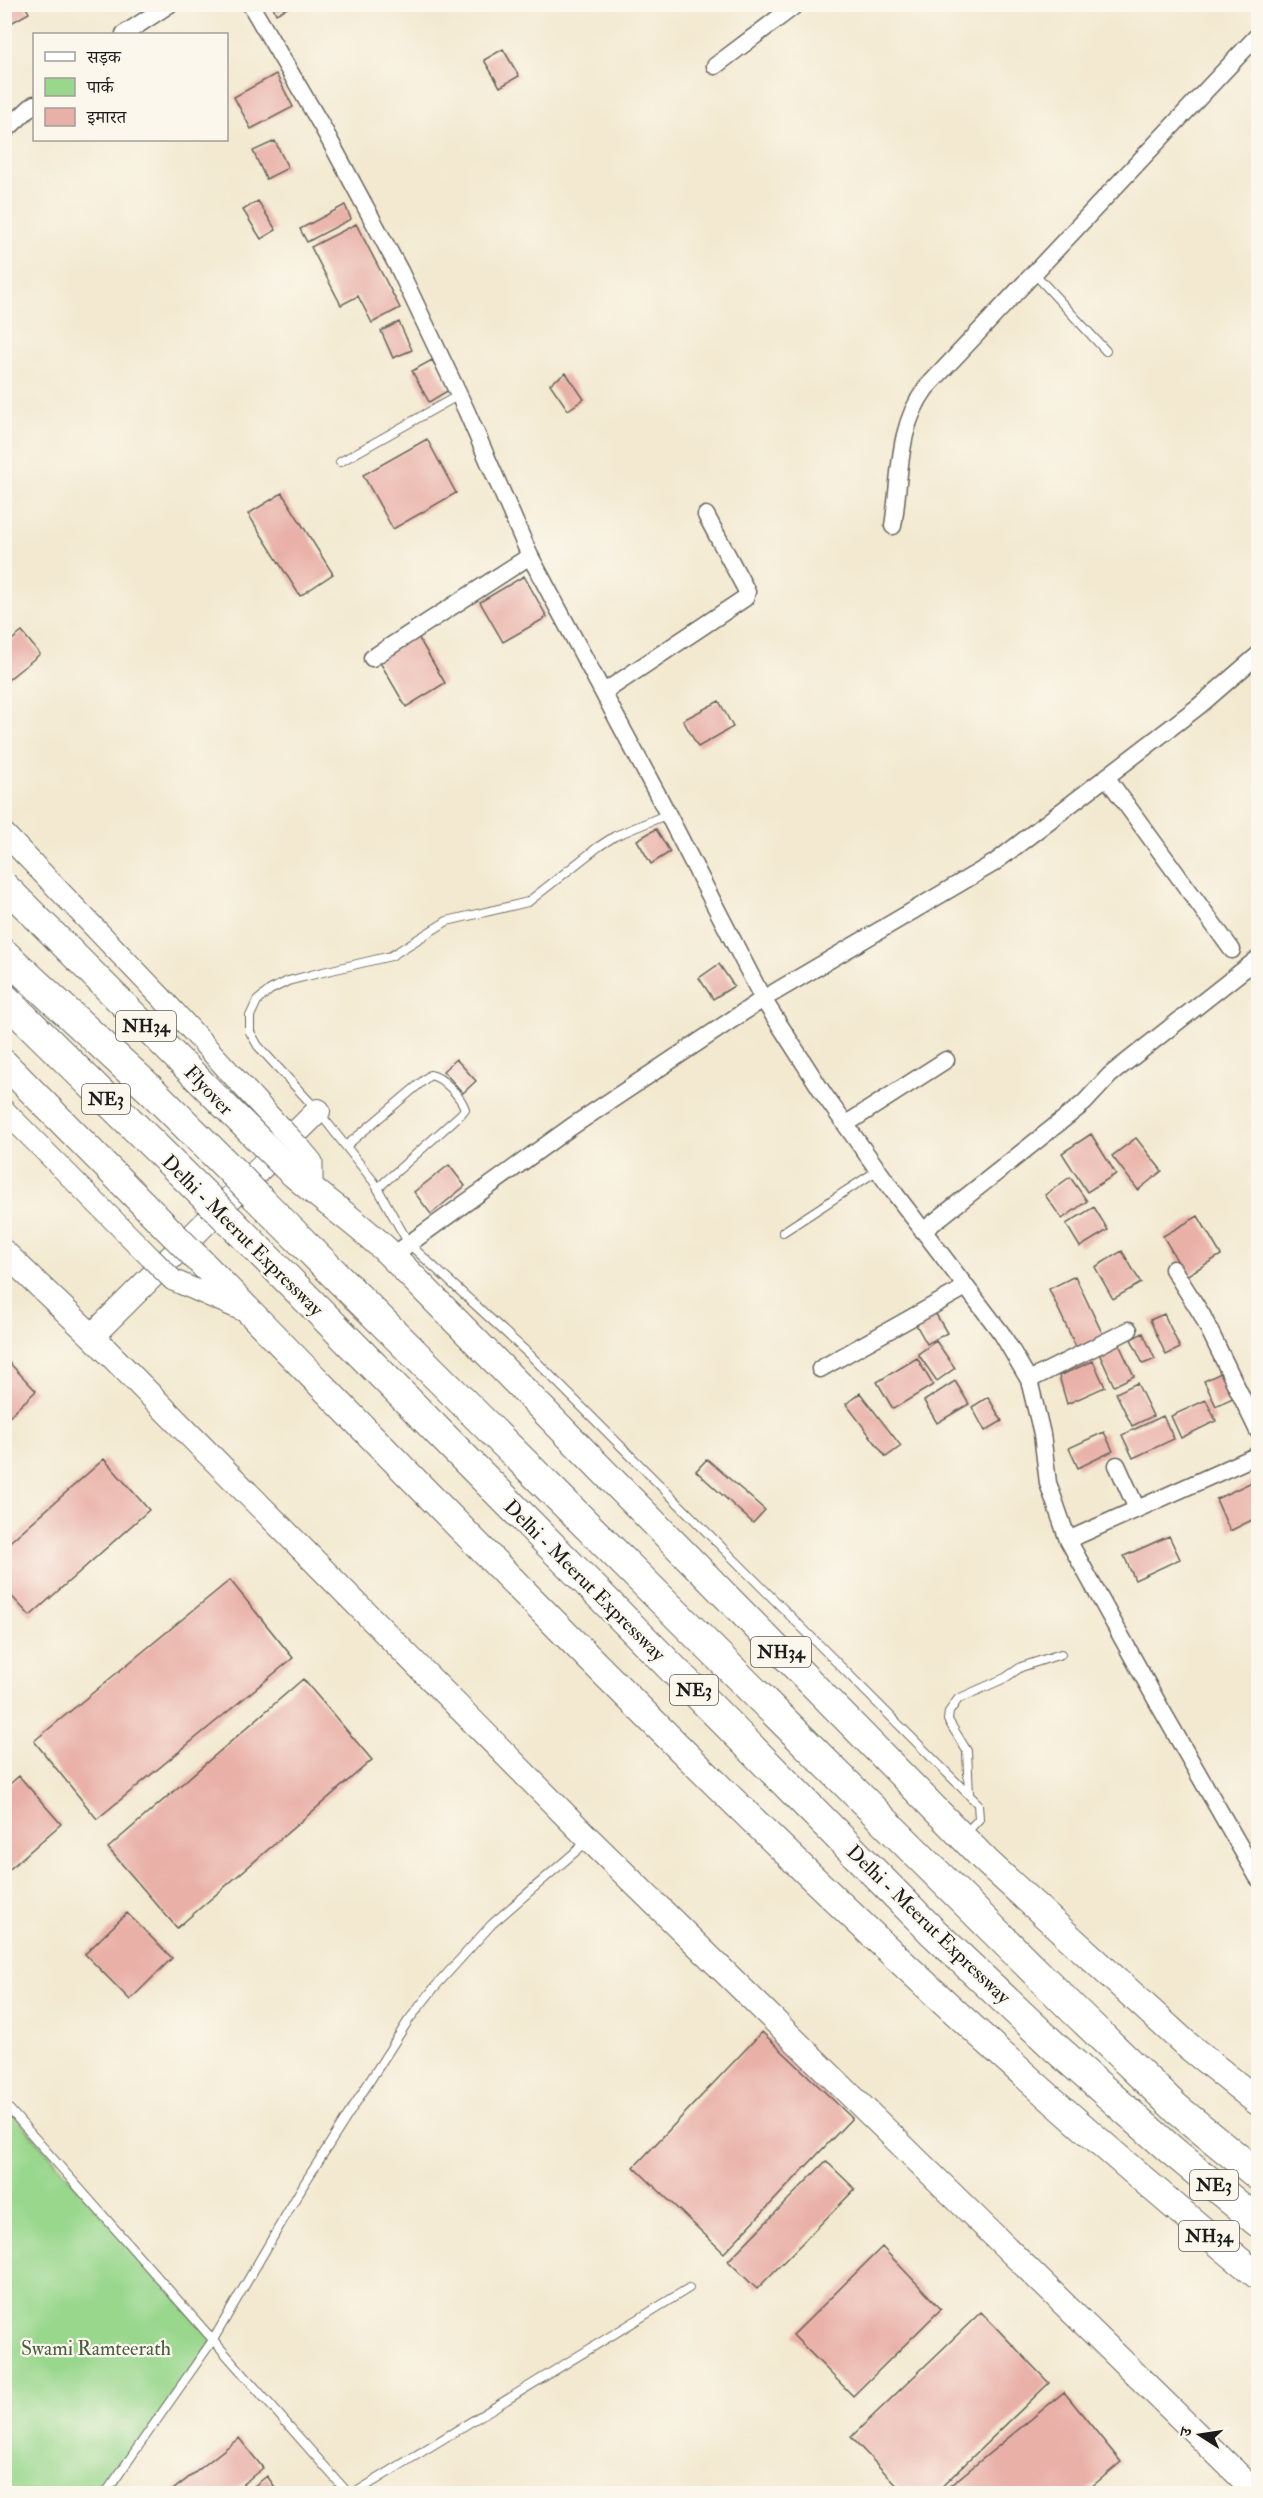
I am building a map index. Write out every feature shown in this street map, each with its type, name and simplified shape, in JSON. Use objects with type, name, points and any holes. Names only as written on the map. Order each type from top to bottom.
[{"type":"highway","name":"Flyover","points":[[4,885],[294,1159],[312,1193],[372,1237],[401,1250]]},
{"type":"highway","name":"Delhi - Meerut Expressway","points":[[4,954],[150,1090],[1076,2012],[1177,2109],[1258,2175]]},
{"type":"highway","name":"Delhi - Meerut Expressway","points":[[4,998],[218,1209],[932,1931],[1057,2049],[1170,2149],[1258,2222]]},
{"type":"highway","name":"NH34","points":[[4,1063],[719,1788],[944,2002],[1159,2195],[1258,2276]]},
{"type":"highway","name":"NH34","points":[[401,1250],[962,1836],[1187,2045],[1258,2102]]},
{"type":"highway","points":[[1159,2195],[1258,2297]]},
{"type":"main road","points":[[92,1336],[318,1111]]},
{"type":"main road","points":[[4,1252],[92,1336],[589,1839],[1258,2493]]},
{"type":"street","points":[[126,33],[170,4]]},
{"type":"street","points":[[250,4],[323,128],[394,260],[459,395],[530,556],[604,692],[763,999],[825,1096],[923,1231],[1002,1334],[1029,1380],[1042,1434],[1048,1484],[1068,1540],[1258,1878]]},
{"type":"street","points":[[715,66],[797,4]]},
{"type":"street","points":[[893,525],[902,447],[916,401],[942,370],[1258,35]]},
{"type":"street","points":[[4,132],[33,105]]},
{"type":"street","points":[[604,692],[745,598],[747,592],[706,515]]},
{"type":"street","points":[[372,658],[530,556]]},
{"type":"street","points":[[401,1250],[571,1127],[763,999],[994,863],[1200,706],[1258,655]]},
{"type":"street","points":[[1107,778],[1232,951]]},
{"type":"street","points":[[4,833],[160,996],[280,1127],[294,1159]]},
{"type":"street","points":[[923,1231],[1084,1103],[1110,1075],[1256,960],[1258,963]]},
{"type":"street","points":[[846,1124],[946,1060]]},
{"type":"street","points":[[4,1110],[173,1280],[253,1315]]},
{"type":"street","points":[[1173,1269],[1202,1315],[1258,1431]]},
{"type":"street","points":[[820,1369],[966,1287]]},
{"type":"street","points":[[1029,1380],[1129,1330]]},
{"type":"street","points":[[1068,1540],[1258,1455]]},
{"type":"street","points":[[1117,1465],[1137,1509]]},
{"type":"lane","points":[[1034,273],[1106,351]]},
{"type":"lane","points":[[340,462],[459,395]]},
{"type":"lane","points":[[668,814],[615,836],[528,903],[447,921],[391,956],[288,981],[270,990],[257,1001],[250,1016],[250,1032],[258,1046],[318,1111],[378,1188],[401,1250],[538,1364],[978,1804],[979,1819],[962,1836]]},
{"type":"lane","points":[[346,1146],[430,1075],[441,1080],[463,1103],[465,1109],[461,1114],[378,1188]]},
{"type":"lane","points":[[783,1233],[878,1170]]},
{"type":"lane","points":[[969,1795],[967,1751],[948,1720],[949,1712],[958,1699],[1005,1678],[1021,1667],[1061,1654]]},
{"type":"lane","points":[[105,2493],[213,2340],[304,2184],[421,2004],[492,1924],[589,1839]]},
{"type":"lane","points":[[4,2103],[351,2493],[689,2288]]},
{"type":"green space","name":"Swami Ramteerath","points":[[4,2103],[213,2340],[105,2493],[5,2493]]},
{"type":"building","points":[[4,4],[24,4],[29,13],[4,27]]},
{"type":"building","points":[[272,4],[295,4],[276,14]]},
{"type":"building","points":[[503,49],[519,76],[500,87],[484,60]]},
{"type":"building","points":[[276,74],[293,107],[251,129],[234,97]]},
{"type":"building","points":[[275,141],[288,168],[266,179],[253,151]]},
{"type":"building","points":[[258,201],[276,230],[261,239],[243,210]]},
{"type":"building","points":[[345,205],[351,219],[307,242],[300,229]]},
{"type":"building","points":[[356,224],[400,308],[372,323],[358,296],[341,305],[311,247]]},
{"type":"building","points":[[399,322],[412,350],[393,358],[381,331]]},
{"type":"building","points":[[432,360],[449,390],[429,402],[412,371]]},
{"type":"building","points":[[566,373],[584,399],[568,410],[550,384]]},
{"type":"building","points":[[427,439],[456,493],[393,529],[363,475]]},
{"type":"building","points":[[282,493],[333,574],[300,596],[248,514]]},
{"type":"building","points":[[524,576],[547,617],[503,642],[480,602]]},
{"type":"building","points":[[22,632],[40,654],[4,683],[4,646]]},
{"type":"building","points":[[417,635],[445,683],[406,707],[378,659]]},
{"type":"building","points":[[719,701],[733,727],[698,747],[683,720]]},
{"type":"building","points":[[656,829],[670,852],[651,864],[637,840]]},
{"type":"building","points":[[719,964],[734,986],[713,999],[699,978]]},
{"type":"building","points":[[456,1059],[476,1081],[463,1093],[443,1071]]},
{"type":"building","points":[[1091,1134],[1116,1174],[1087,1192],[1062,1153]]},
{"type":"building","points":[[1136,1138],[1162,1171],[1138,1190],[1112,1156]]},
{"type":"building","points":[[449,1165],[465,1186],[431,1214],[414,1192]]},
{"type":"building","points":[[1070,1177],[1087,1201],[1062,1219],[1045,1195]]},
{"type":"building","points":[[1094,1207],[1108,1230],[1080,1247],[1066,1224]]},
{"type":"building","points":[[1198,1216],[1221,1255],[1186,1276],[1163,1236]]},
{"type":"building","points":[[1122,1251],[1141,1283],[1113,1299],[1095,1267]]},
{"type":"building","points":[[1075,1276],[1104,1337],[1077,1349],[1049,1289]]},
{"type":"building","points":[[933,1309],[947,1333],[927,1344],[914,1321]]},
{"type":"building","points":[[1164,1314],[1180,1348],[1166,1355],[1150,1320]]},
{"type":"building","points":[[1143,1333],[1155,1359],[1143,1364],[1131,1339]]},
{"type":"building","points":[[1117,1340],[1134,1376],[1114,1386],[1097,1349]]},
{"type":"building","points":[[936,1341],[955,1368],[937,1381],[918,1354]]},
{"type":"building","points":[[4,1357],[36,1391],[4,1421]]},
{"type":"building","points":[[917,1358],[933,1385],[893,1409],[877,1382]]},
{"type":"building","points":[[1093,1361],[1105,1387],[1067,1404],[1059,1376]]},
{"type":"building","points":[[1227,1370],[1239,1395],[1216,1406],[1204,1381]]},
{"type":"building","points":[[955,1381],[969,1404],[937,1423],[924,1401]]},
{"type":"building","points":[[1137,1383],[1153,1416],[1132,1426],[1116,1393]]},
{"type":"building","points":[[860,1393],[901,1446],[886,1457],[846,1404]]},
{"type":"building","points":[[988,1397],[1002,1421],[985,1431],[972,1407]]},
{"type":"building","points":[[1206,1400],[1216,1421],[1181,1438],[1171,1416]]},
{"type":"building","points":[[1163,1416],[1174,1439],[1133,1458],[1122,1435]]},
{"type":"building","points":[[1104,1432],[1113,1451],[1078,1468],[1069,1448]]},
{"type":"building","points":[[104,1459],[149,1510],[30,1616],[4,1588],[4,1547]]},
{"type":"building","points":[[707,1459],[765,1510],[753,1523],[696,1471]]},
{"type":"building","points":[[1254,1481],[1258,1491],[1258,1517],[1230,1531],[1216,1499]]},
{"type":"building","points":[[1169,1536],[1180,1559],[1135,1580],[1124,1556]]},
{"type":"building","points":[[230,1580],[293,1658],[97,1819],[34,1741]]},
{"type":"building","points":[[303,1679],[372,1760],[177,1928],[108,1848]]},
{"type":"building","points":[[19,1776],[61,1824],[4,1874],[4,1789]]},
{"type":"building","points":[[127,1913],[172,1958],[130,2000],[85,1954]]},
{"type":"building","points":[[762,2032],[852,2118],[724,2253],[634,2167]]},
{"type":"building","points":[[826,2161],[855,2189],[757,2289],[728,2261]]},
{"type":"building","points":[[882,2247],[941,2309],[853,2396],[793,2335]]},
{"type":"building","points":[[981,2312],[1049,2383],[934,2494],[905,2494],[851,2437]]},
{"type":"building","points":[[1064,2392],[1121,2462],[1083,2494],[940,2494]]},
{"type":"building","points":[[239,2438],[263,2468],[230,2494],[176,2494],[173,2490]]},
{"type":"building","points":[[267,2476],[280,2494],[244,2494]]}]
